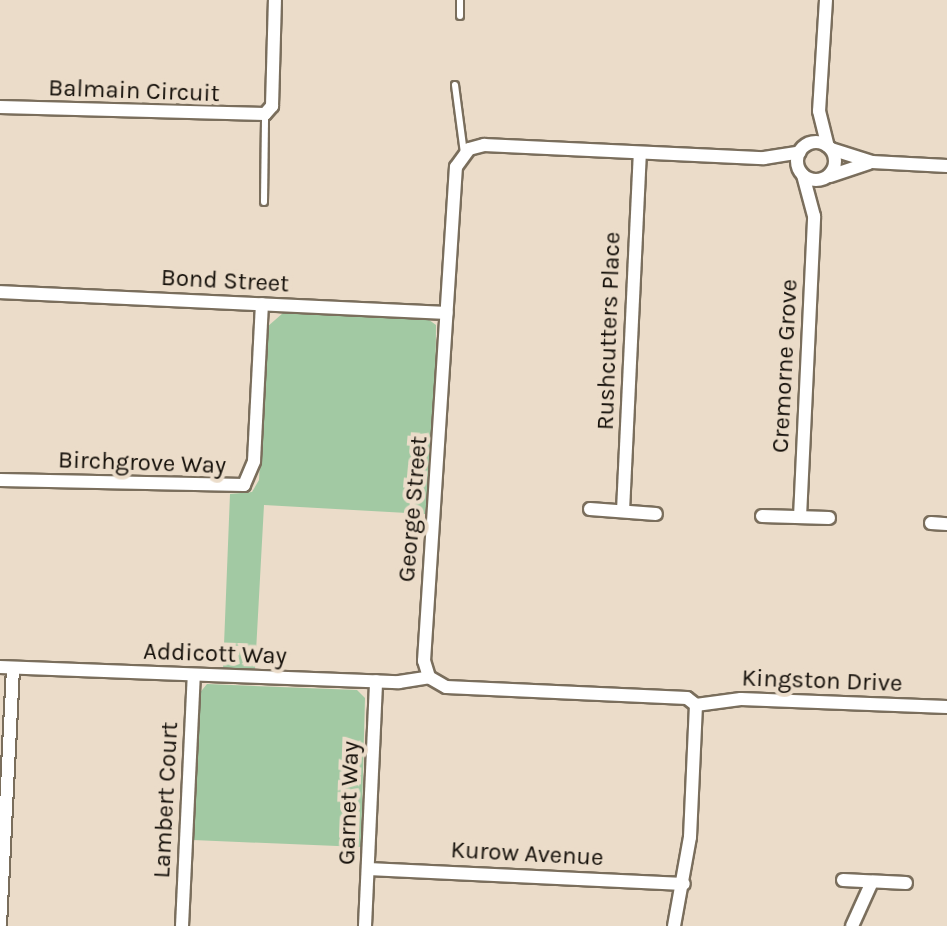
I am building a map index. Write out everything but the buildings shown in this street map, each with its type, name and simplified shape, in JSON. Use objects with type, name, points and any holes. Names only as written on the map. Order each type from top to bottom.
[{"type":"street","points":[[265,114],[272,106],[275,0]]},
{"type":"street","points":[[826,0],[819,111],[830,148]]},
{"type":"street","name":"Balmain Circuit","points":[[0,107],[265,114]]},
{"type":"street","points":[[802,149],[819,111]]},
{"type":"street","points":[[464,153],[484,145],[764,158],[802,149],[830,148],[872,162],[947,166]]},
{"type":"street","name":"Cremorne Grove","points":[[800,517],[814,216],[825,178],[835,161],[830,148]]},
{"type":"street","name":"Cremorne Grove","points":[[802,149],[802,173],[814,216]]},
{"type":"street","name":"George Street","points":[[429,677],[424,661],[454,181],[464,153]]},
{"type":"street","name":"Rushcutters Place","points":[[623,511],[640,153]]},
{"type":"street","points":[[764,158],[802,173],[825,178],[872,162]]},
{"type":"street","name":"Bond Street","points":[[0,292],[447,313]]},
{"type":"street","name":"Birchgrove Way","points":[[0,480],[244,485],[254,461],[262,304]]},
{"type":"street","points":[[590,509],[656,514]]},
{"type":"street","points":[[762,516],[829,518]]},
{"type":"street","points":[[931,523],[947,524]]},
{"type":"street","points":[[0,925],[6,667]]},
{"type":"street","name":"Addicott Way","points":[[6,667],[376,681],[429,677]]},
{"type":"street","name":"Lambert Court","points":[[182,926],[194,676]]},
{"type":"street","points":[[429,677],[446,687],[687,698],[696,705],[684,884],[674,926]]},
{"type":"street","name":"Garnet Way","points":[[365,926],[376,681]]},
{"type":"street","name":"Kingston Drive","points":[[696,705],[741,699],[947,707]]},
{"type":"street","name":"Kurow Avenue","points":[[368,869],[684,884]]},
{"type":"street","points":[[843,880],[906,883]]},
{"type":"street","points":[[852,926],[872,882]]},
{"type":"lane","points":[[460,0],[460,16]]},
{"type":"lane","points":[[455,85],[464,153]]},
{"type":"lane","points":[[264,202],[265,114]]},
{"type":"green space","points":[[283,313],[425,317],[436,325],[435,441],[425,514],[264,505],[255,670],[223,670],[230,494],[252,492],[259,480],[267,327]]},
{"type":"green space","points":[[207,684],[357,690],[365,698],[361,847],[193,840],[198,695]]}]
